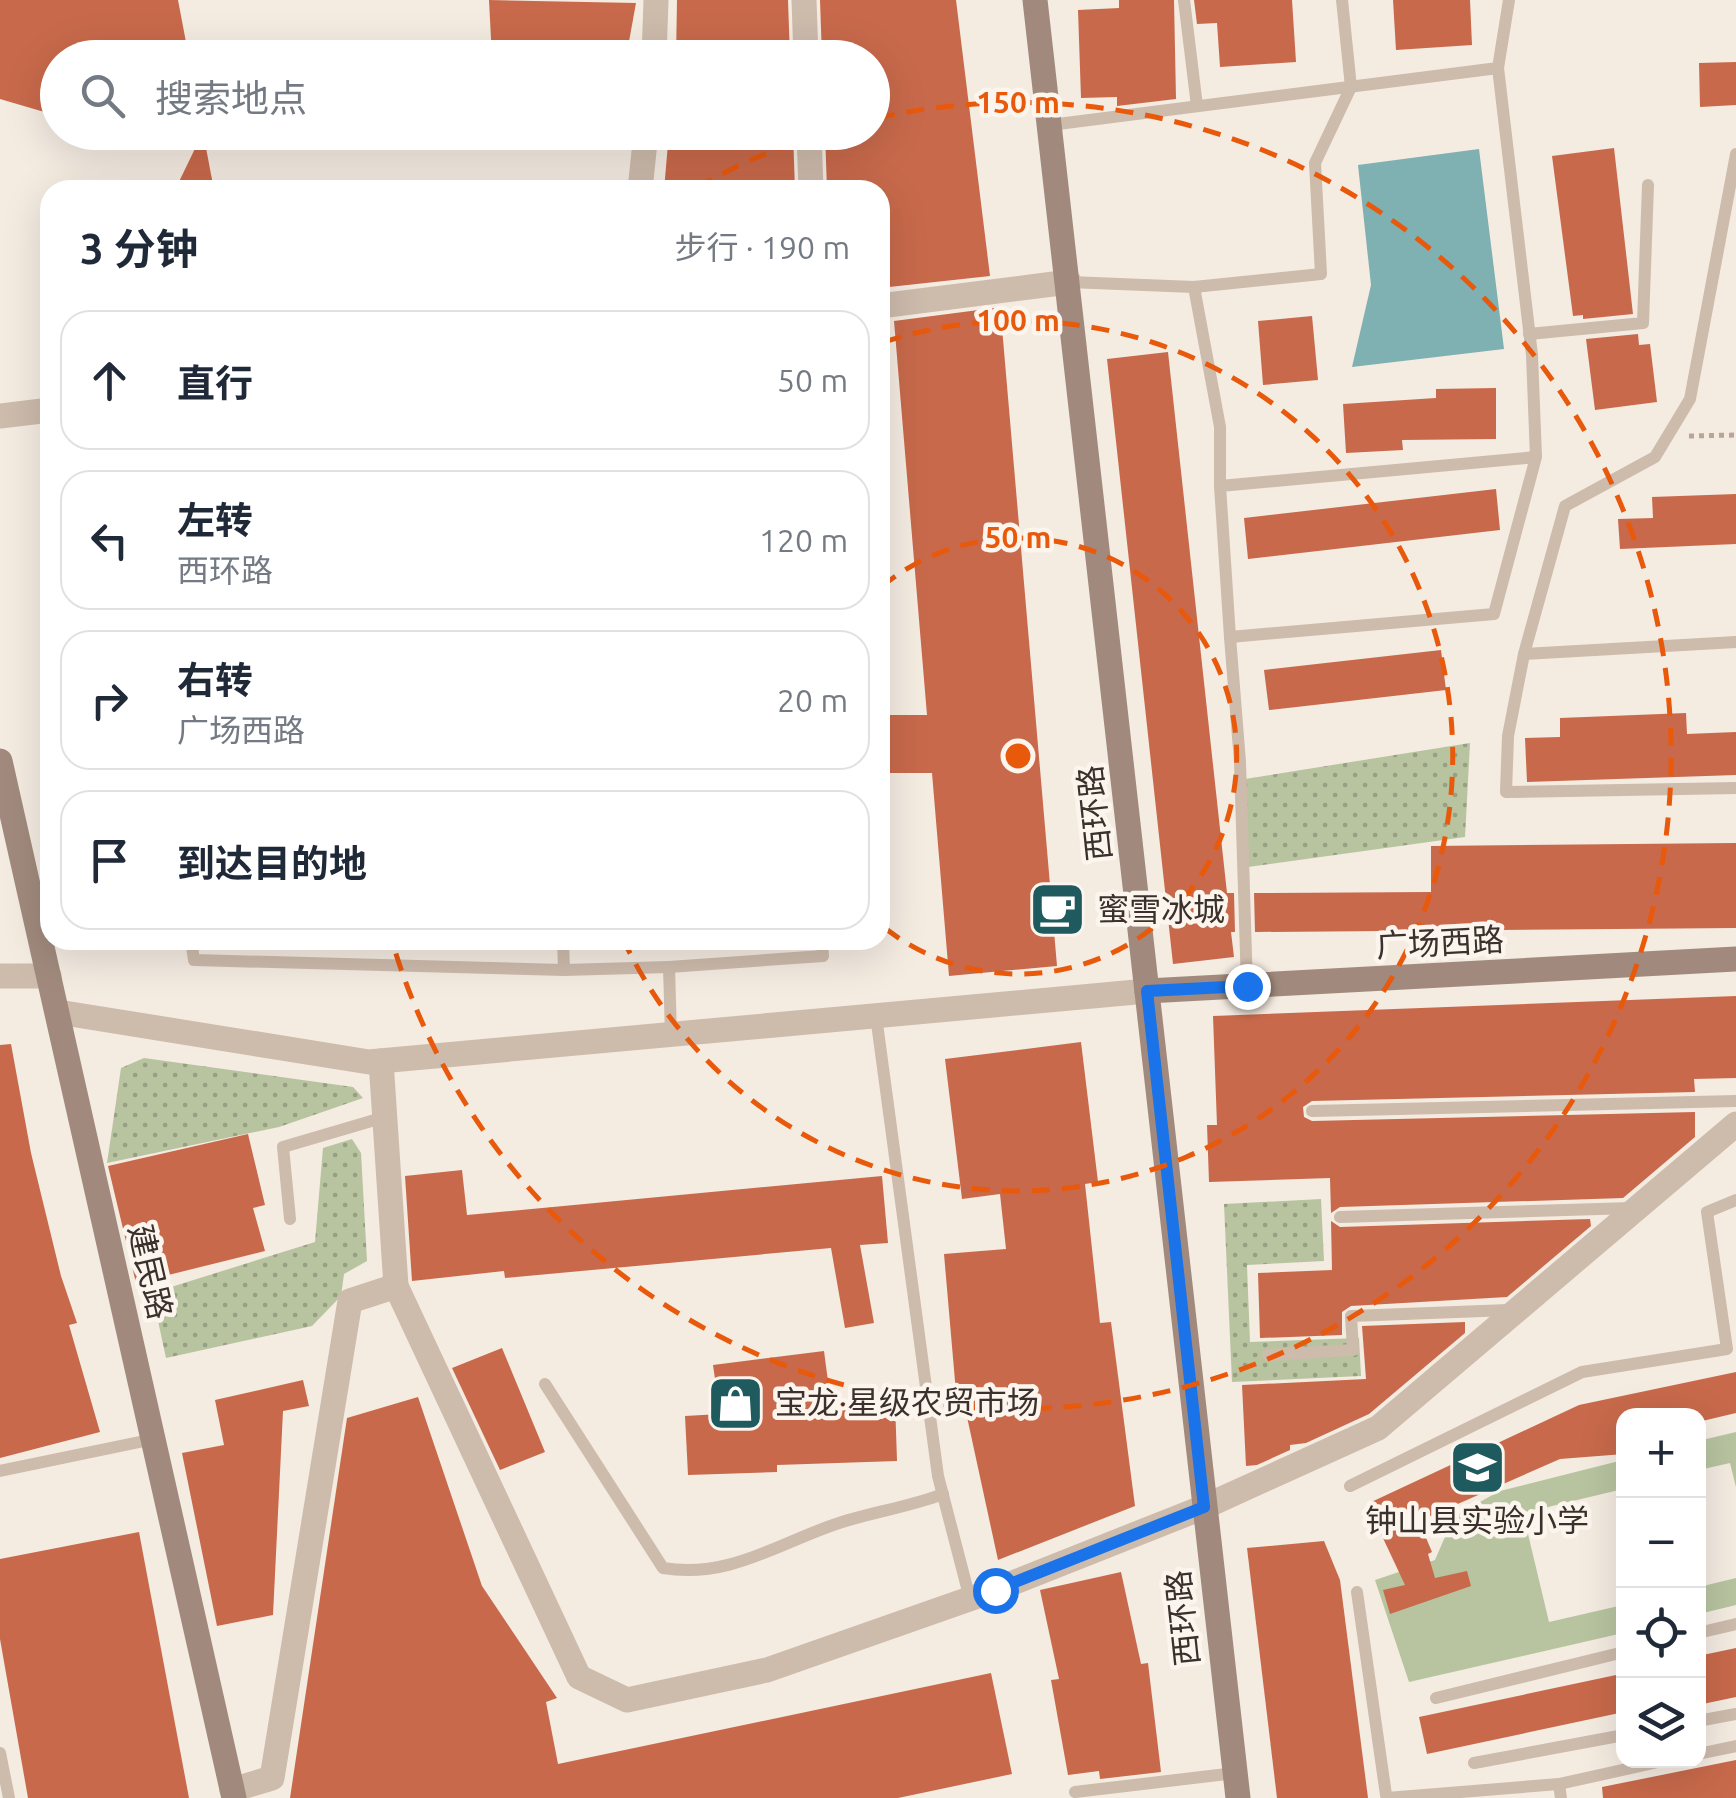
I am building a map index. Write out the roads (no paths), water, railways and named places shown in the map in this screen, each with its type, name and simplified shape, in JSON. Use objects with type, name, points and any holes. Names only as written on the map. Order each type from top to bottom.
[{"type":"street","points":[[655,40],[656,0]]},
{"type":"street","points":[[804,0],[805,40]]},
{"type":"street","name":"西环路","points":[[1036,0],[1236,1786]]},
{"type":"street","points":[[641,180],[644,150]]},
{"type":"street","points":[[810,150],[811,180]]},
{"type":"street","points":[[890,305],[1069,282]]},
{"type":"street","points":[[0,416],[40,411]]},
{"type":"street","name":"建民路","points":[[0,761],[40,933]]},
{"type":"street","name":"建民路","points":[[44,950],[233,1794]]},
{"type":"street","name":"广场西路","points":[[1147,991],[1736,959]]},
{"type":"street","points":[[0,976],[50,976]]},
{"type":"street","points":[[58,1012],[382,1061],[1147,991]]},
{"type":"street","points":[[382,1061],[396,1286],[579,1677],[628,1700],[767,1670],[970,1599],[1204,1507],[1378,1428],[1736,1124]]},
{"type":"street","points":[[233,1794],[272,1778],[350,1301],[396,1286]]},
{"type":"lane","points":[[1184,0],[1197,106]]},
{"type":"lane","points":[[1069,282],[1194,287],[1322,274],[1315,163],[1351,87],[1342,0]]},
{"type":"lane","points":[[1230,637],[1494,614],[1536,458],[1529,334],[1498,68],[1509,0]]},
{"type":"lane","points":[[1050,125],[1498,68]]},
{"type":"lane","points":[[1736,154],[1690,398],[1655,458],[1565,506],[1524,654],[1508,736],[1506,792],[1736,788]]},
{"type":"lane","points":[[1529,334],[1643,324],[1648,185]]},
{"type":"lane","points":[[1194,287],[1220,426],[1220,486],[1240,762],[1247,986]]},
{"type":"lane","points":[[1220,486],[1536,458]]},
{"type":"lane","points":[[1524,654],[1736,642]]},
{"type":"lane","points":[[192,950],[194,960],[564,970],[823,956],[823,950]]},
{"type":"lane","points":[[563,950],[564,970]]},
{"type":"lane","points":[[669,967],[671,1035]]},
{"type":"lane","points":[[876,1016],[943,1494],[970,1599]]},
{"type":"lane","points":[[1312,1112],[1736,1101]]},
{"type":"lane","points":[[290,1220],[283,1146],[385,1117]]},
{"type":"lane","points":[[1350,1486],[1582,1372],[1727,1348],[1707,1212],[1736,1200]]},
{"type":"lane","points":[[1340,1218],[1636,1208]]},
{"type":"lane","points":[[1268,1355],[1353,1350],[1352,1316],[1517,1310]]},
{"type":"lane","points":[[546,1384],[663,1568],[684,1572],[738,1566],[840,1522],[943,1494]]},
{"type":"lane","points":[[0,1471],[154,1439]]},
{"type":"lane","points":[[1357,1592],[1386,1797],[1560,1791],[1639,1768]]},
{"type":"lane","points":[[1706,1631],[1736,1624]]},
{"type":"lane","points":[[1436,1698],[1616,1654]]},
{"type":"lane","points":[[1706,1720],[1736,1714]]},
{"type":"lane","points":[[1474,1763],[1616,1736]]},
{"type":"lane","points":[[1706,1752],[1736,1746]]},
{"type":"lane","points":[[0,1753],[9,1798]]},
{"type":"lane","points":[[1076,1792],[1236,1786]]},
{"type":"water","points":[[1479,149],[1504,349],[1352,367],[1371,285],[1358,165]]},
{"type":"place","name":"蜜雪冰城","points":[[1058,910]]},
{"type":"place","name":"宝龙·星级农贸市场","points":[[736,1403]]},
{"type":"place","name":"钟山县实验小学","points":[[1477,1467]]}]
